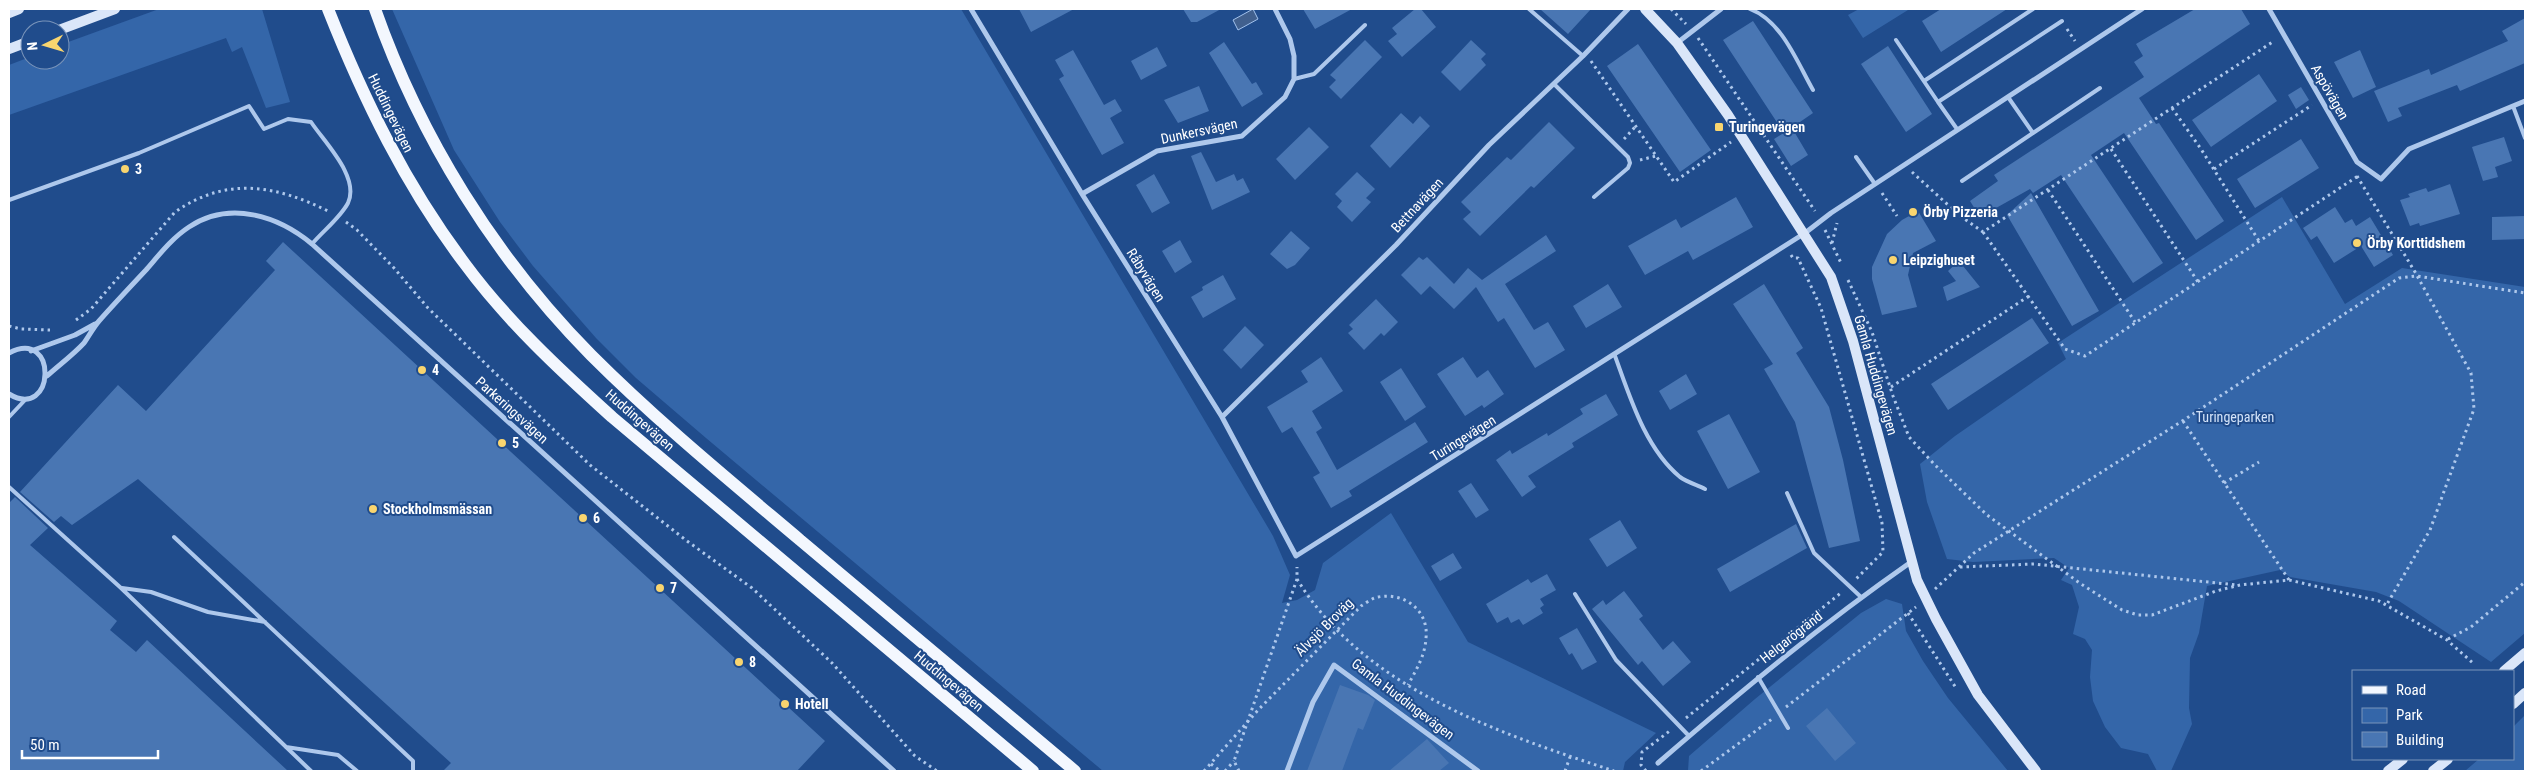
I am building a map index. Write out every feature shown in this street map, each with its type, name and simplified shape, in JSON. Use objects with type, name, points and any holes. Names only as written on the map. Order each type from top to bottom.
[{"type":"main road","name":"Huddingevägen","points":[[328,9],[374,116],[405,176],[466,266],[510,317],[565,374],[612,417],[1033,771]]},
{"type":"main road","name":"Huddingevägen","points":[[375,9],[410,96],[470,204],[503,252],[540,299],[590,354],[712,466],[1075,771]]},
{"type":"street","points":[[9,13],[19,9]]},
{"type":"street","points":[[70,26],[115,9]]},
{"type":"street","points":[[371,9],[380,25]]},
{"type":"street","name":"Råbyvägen","points":[[971,9],[1082,194],[1222,417],[1296,556]]},
{"type":"street","points":[[1275,9],[1290,39],[1294,56],[1294,79]]},
{"type":"street","name":"Bettnavägen","points":[[1222,417],[1396,245],[1489,145],[1584,55],[1628,9]]},
{"type":"street","name":"Gamla Huddingevägen","points":[[1645,9],[1678,43],[1742,135],[1831,277],[1852,341],[1912,561],[1926,598],[1978,695],[2036,771]]},
{"type":"street","points":[[1678,43],[1721,9]]},
{"type":"street","name":"Turingevägen","points":[[1296,556],[1615,356],[1805,233],[1831,213],[1957,129],[2142,9]]},
{"type":"street","name":"Aspövägen","points":[[2269,9],[2357,162],[2381,179]]},
{"type":"street","name":"Dunkersvägen","points":[[1082,194],[1156,151],[1242,136],[1285,97],[1294,79]]},
{"type":"street","points":[[2381,179],[2409,149],[2525,101]]},
{"type":"street","name":"Parkeringsvägen","points":[[27,398],[41,390],[47,376],[83,344],[98,322],[170,244],[189,227],[205,218],[227,214],[262,216],[294,229],[894,771]]},
{"type":"street","name":"Parkeringsvägen","points":[[9,347],[15,350],[31,351],[68,338],[98,322]]},
{"type":"street","points":[[9,353],[15,350]]},
{"type":"street","points":[[31,351],[43,361],[47,376]]},
{"type":"street","points":[[9,394],[19,398],[27,398]]},
{"type":"street","name":"Helgarögränd","points":[[1658,763],[1758,677],[1861,597],[1912,561]]},
{"type":"street","points":[[2505,670],[2525,653]]},
{"type":"street","name":"Gamla Huddingevägen","points":[[1287,771],[1313,702],[1334,665],[1478,771]]},
{"type":"street","points":[[2514,703],[2525,693]]},
{"type":"street","points":[[2388,771],[2402,760]]},
{"type":"street","points":[[2433,771],[2447,760]]},
{"type":"lane","points":[[1530,9],[1584,55]]},
{"type":"lane","points":[[1750,9],[1762,13],[1776,26],[1813,90]]},
{"type":"lane","points":[[1924,82],[2033,9]]},
{"type":"lane","points":[[1938,102],[2062,21]]},
{"type":"lane","points":[[1294,79],[1314,74],[1365,25]]},
{"type":"lane","points":[[1896,40],[1957,129]]},
{"type":"lane","points":[[1554,84],[1628,157],[1630,163],[1628,168],[1594,197]]},
{"type":"lane","points":[[1962,181],[2100,88]]},
{"type":"lane","points":[[2008,97],[2033,133]]},
{"type":"lane","points":[[9,200],[139,153],[249,106],[264,129],[288,119],[311,122],[349,175],[352,190],[348,202],[312,244]]},
{"type":"lane","points":[[2513,106],[2525,138]]},
{"type":"lane","points":[[1856,157],[1875,184]]},
{"type":"lane","points":[[1615,356],[1638,420],[1663,457],[1681,477],[1705,489]]},
{"type":"lane","points":[[9,417],[27,398]]},
{"type":"lane","points":[[9,487],[121,588],[311,771]]},
{"type":"lane","points":[[1787,493],[1814,553],[1861,597]]},
{"type":"lane","points":[[174,537],[413,761],[413,771]]},
{"type":"lane","points":[[121,588],[151,592],[208,612],[265,622]]},
{"type":"lane","points":[[1575,594],[1616,660],[1689,736]]},
{"type":"lane","points":[[1758,677],[1778,714],[1788,728]]},
{"type":"lane","points":[[286,747],[338,755],[357,771]]},
{"type":"path","points":[[1983,232],[2284,35]]},
{"type":"path","points":[[1584,55],[1674,182],[1742,135]]},
{"type":"path","points":[[2214,169],[2321,99]]},
{"type":"path","points":[[2172,108],[2214,169],[2259,241]]},
{"type":"path","points":[[1616,146],[1635,127]]},
{"type":"path","points":[[2111,149],[2198,282]]},
{"type":"path","points":[[1630,163],[1656,156]]},
{"type":"path","points":[[1905,165],[1933,193],[1983,232],[2065,349],[2085,356],[2357,176],[2381,179]]},
{"type":"path","points":[[2357,176],[2418,276],[2471,373],[2474,409],[2430,530],[2386,606]]},
{"type":"path","points":[[2048,190],[2135,322]]},
{"type":"path","points":[[1875,198],[1882,193],[1897,216]]},
{"type":"path","points":[[337,216],[357,230],[428,308],[590,465],[766,600],[832,663],[915,756],[936,771]]},
{"type":"path","points":[[1832,244],[1836,223],[1844,218]]},
{"type":"path","points":[[1701,771],[1778,714],[1800,694],[1926,598],[1974,553],[2182,421],[2399,278],[2418,276],[2525,293]]},
{"type":"path","points":[[1891,387],[2029,296]]},
{"type":"path","points":[[2182,421],[2289,580]]},
{"type":"path","points":[[2224,483],[2258,462]]},
{"type":"path","points":[[1959,567],[2001,564],[2056,566],[2240,585]]},
{"type":"path","points":[[2056,566],[2122,610],[2138,615],[2152,615],[2192,598],[2240,585],[2289,580],[2379,601],[2447,640],[2474,664]]},
{"type":"path","points":[[1226,771],[1234,761],[1297,579],[1312,603],[1357,649],[1408,685],[1500,731],[1614,771]]},
{"type":"path","points":[[2447,640],[2471,627],[2525,582]]},
{"type":"path","name":"Älvsjö Broväg","points":[[1204,771],[1258,709],[1360,606],[1376,597],[1395,596],[1412,603],[1423,616],[1427,637],[1422,660],[1408,685]]},
{"type":"path","points":[[1565,771],[1570,757]]},
{"type":"path","points":[[1234,761],[1239,771]]},
{"type":"path","points":[[1211,764],[1220,771]]},
{"type":"green space","points":[[159,9],[262,9],[290,102],[266,108],[242,47],[232,52],[226,38],[9,115],[9,65],[20,61],[20,70],[70,70],[70,41]]},
{"type":"green space","points":[[392,9],[961,9],[1273,536],[1290,575],[1282,603],[1297,600],[1315,590],[1323,563],[1391,513],[1468,642],[1656,733],[1625,762],[1623,771],[1103,771],[706,438],[636,378],[596,338],[533,266],[500,222],[454,150]]},
{"type":"green space","points":[[1859,9],[1908,10],[1863,38],[1848,15]]},
{"type":"green space","name":"Turingeparken","points":[[2282,197],[2345,304],[2402,268],[2525,287],[2525,633],[2491,662],[2399,601],[2376,592],[2290,577],[2280,570],[2207,586],[2199,633],[2190,658],[2189,708],[2192,724],[2171,771],[2157,771],[2148,754],[2121,748],[2105,727],[2093,701],[2090,677],[2092,650],[2085,639],[2073,634],[2079,607],[2072,585],[2061,580],[2069,568],[2054,558],[1973,562],[1947,559],[1927,502],[1920,464],[1955,436],[2066,359],[2058,343]]},
{"type":"green space","points":[[1886,599],[1902,604],[1906,631],[1923,661],[1948,698],[2008,771],[1688,771],[1689,756],[1755,699],[1861,613]]},
{"type":"green space","points":[[2525,715],[2525,771],[2465,771],[2478,760],[2514,760],[2514,726]]},
{"type":"shaded area","points":[[1253,9],[1258,19],[1238,30],[1233,20]]},
{"type":"building","points":[[1019,9],[1074,9],[1031,32]]},
{"type":"building","points":[[1183,9],[1221,9],[1197,22],[1191,22]]},
{"type":"building","points":[[1303,9],[1352,9],[1315,29]]},
{"type":"building","points":[[1415,9],[1421,9],[1436,27],[1402,57],[1388,41],[1397,34],[1392,28]]},
{"type":"building","points":[[1540,9],[1591,9],[1568,34]]},
{"type":"building","points":[[1941,9],[2007,9],[1941,52],[1922,21]]},
{"type":"building","points":[[2195,9],[2241,9],[2250,24],[2139,98],[2156,124],[2159,123],[2224,221],[2196,240],[2124,133],[2091,155],[2163,263],[2133,283],[2061,175],[2033,193],[2030,189],[1980,217],[1970,201],[1998,181],[1994,175],[2144,77],[2134,62],[2143,56],[2136,44]]},
{"type":"building","points":[[2525,18],[2525,63],[2460,91],[2457,85],[2398,108],[2402,116],[2388,122],[2374,91],[2429,69],[2431,75],[2508,41],[2502,31]]},
{"type":"building","points":[[1753,21],[1813,113],[1784,133],[1723,40]]},
{"type":"building","points":[[1365,40],[1382,57],[1341,99],[1329,87],[1336,80],[1330,75]]},
{"type":"building","points":[[1471,40],[1486,54],[1481,59],[1486,65],[1460,91],[1441,72]]},
{"type":"building","points":[[1224,42],[1252,84],[1256,82],[1263,94],[1242,107],[1209,53]]},
{"type":"building","points":[[1638,44],[1711,150],[1680,172],[1607,66]]},
{"type":"building","points":[[1888,46],[1932,114],[1906,132],[1861,64]]},
{"type":"building","points":[[1157,47],[1167,66],[1141,80],[1131,61]]},
{"type":"building","points":[[1073,50],[1104,105],[1115,99],[1122,111],[1110,118],[1124,143],[1102,155],[1059,79],[1064,76],[1055,60]]},
{"type":"building","points":[[2360,50],[2376,87],[2353,98],[2334,62]]},
{"type":"building","points":[[2259,74],[2277,101],[2211,147],[2192,120]]},
{"type":"building","points":[[1199,86],[1209,111],[1178,123],[1164,100]]},
{"type":"building","points":[[2301,87],[2309,100],[2296,109],[2288,95]]},
{"type":"building","points":[[1401,113],[1413,124],[1420,116],[1430,126],[1390,168],[1370,146]]},
{"type":"building","points":[[1549,122],[1575,148],[1534,188],[1531,186],[1480,236],[1463,219],[1471,212],[1461,202],[1507,157],[1511,160]]},
{"type":"building","points":[[1309,127],[1329,147],[1295,180],[1276,159]]},
{"type":"building","points":[[1792,128],[1808,155],[1791,166],[1774,139]]},
{"type":"building","points":[[2504,137],[2512,161],[2495,167],[2498,177],[2483,181],[2472,147]]},
{"type":"building","points":[[2301,139],[2319,168],[2255,208],[2237,179]]},
{"type":"building","points":[[1201,152],[1216,182],[1234,174],[1237,181],[1243,178],[1250,192],[1212,210],[1191,156]]},
{"type":"building","points":[[1357,172],[1375,189],[1366,198],[1371,202],[1352,222],[1337,207],[1342,201],[1335,194]]},
{"type":"building","points":[[1154,174],[1170,203],[1152,213],[1136,185]]},
{"type":"building","points":[[2450,184],[2460,214],[2420,226],[2419,223],[2410,226],[2400,200],[2410,197],[2408,194],[2426,188],[2428,192]]},
{"type":"building","points":[[2031,193],[2099,311],[2072,326],[2007,215]]},
{"type":"building","points":[[1736,197],[1753,227],[1693,260],[1688,251],[1645,275],[1628,246],[1676,219],[1681,228]]},
{"type":"building","name":"Örby Korttidshem","points":[[2335,207],[2345,223],[2352,219],[2356,226],[2370,217],[2393,255],[2374,267],[2361,246],[2334,263],[2317,236],[2311,240],[2303,228]]},
{"type":"building","name":"Leipzighuset","points":[[1918,211],[1936,241],[1913,253],[1908,275],[1917,307],[1882,315],[1872,279],[1872,267],[1887,234],[1902,220]]},
{"type":"building","points":[[2525,216],[2525,239],[2492,240],[2492,217]]},
{"type":"building","points":[[1291,231],[1310,248],[1295,265],[1287,269],[1270,254]]},
{"type":"building","points":[[1546,235],[1556,251],[1505,284],[1534,330],[1548,322],[1565,350],[1535,368],[1504,318],[1498,322],[1476,287],[1454,309],[1430,286],[1421,295],[1401,275],[1419,257],[1423,260],[1427,257],[1454,284],[1468,268],[1482,280]]},
{"type":"building","points":[[1180,240],[1192,262],[1175,273],[1162,251]]},
{"type":"building","name":"Stockholmsmässan","points":[[283,242],[825,741],[797,771],[443,771],[451,763],[138,479],[72,525],[61,516],[54,522],[20,492],[118,385],[146,411],[275,270],[266,261]]},
{"type":"building","points":[[1959,261],[1980,287],[1947,301],[1943,287],[1956,281],[1948,271]]},
{"type":"building","points":[[1223,275],[1236,299],[1203,318],[1191,297],[1203,290],[1202,287]]},
{"type":"building","points":[[1608,284],[1622,307],[1586,328],[1573,306]]},
{"type":"building","points":[[1764,284],[1803,348],[1796,353],[1829,407],[1843,460],[1860,541],[1829,548],[1795,422],[1764,369],[1773,364],[1733,304]]},
{"type":"building","points":[[1376,299],[1398,322],[1384,336],[1381,333],[1364,350],[1348,333],[1353,329],[1349,325]]},
{"type":"building","points":[[2032,318],[2049,343],[1948,410],[1931,384]]},
{"type":"building","points":[[1245,326],[1264,345],[1241,369],[1223,350]]},
{"type":"building","points":[[1321,357],[1343,391],[1312,411],[1322,428],[1316,432],[1337,470],[1415,422],[1428,442],[1349,491],[1352,496],[1331,508],[1313,477],[1320,473],[1292,427],[1282,433],[1267,407],[1308,382],[1301,371]]},
{"type":"building","points":[[1463,357],[1477,378],[1488,370],[1504,394],[1484,408],[1482,405],[1465,416],[1437,374]]},
{"type":"building","points":[[1401,368],[1426,407],[1405,421],[1380,382]]},
{"type":"building","points":[[1686,374],[1697,394],[1670,410],[1659,391]]},
{"type":"building","points":[[1606,394],[1618,415],[1572,443],[1574,447],[1528,476],[1536,487],[1522,497],[1496,460],[1510,450],[1512,454],[1547,433],[1548,436],[1583,414],[1580,409]]},
{"type":"building","points":[[1729,414],[1760,472],[1728,489],[1697,431]]},
{"type":"building","points":[[1471,483],[1489,510],[1476,518],[1458,491]]},
{"type":"building","points":[[15,497],[48,528],[30,545],[117,621],[110,630],[136,652],[147,640],[288,771],[9,771],[9,503]]},
{"type":"building","points":[[1620,520],[1637,548],[1607,567],[1589,539]]},
{"type":"building","points":[[1796,524],[1807,548],[1730,592],[1717,569]]},
{"type":"building","points":[[1453,553],[1462,568],[1440,581],[1431,566]]},
{"type":"building","points":[[1547,574],[1556,590],[1540,599],[1544,605],[1540,608],[1543,613],[1523,625],[1519,619],[1511,623],[1508,617],[1497,623],[1486,604],[1528,579],[1531,583]]},
{"type":"building","points":[[1624,591],[1643,616],[1639,619],[1663,650],[1673,641],[1691,662],[1663,686],[1642,661],[1638,665],[1592,609],[1603,600],[1606,605]]},
{"type":"building","points":[[1577,628],[1597,662],[1582,670],[1572,653],[1569,655],[1559,638]]},
{"type":"building","points":[[1340,685],[1368,695],[1375,700],[1363,730],[1358,728],[1342,771],[1307,771]]},
{"type":"building","points":[[1827,708],[1856,743],[1835,761],[1806,726]]},
{"type":"building","points":[[1427,739],[1449,763],[1439,771],[1389,771]]},
{"type":"place","name":"Turingevägen","points":[[1719,127]]},
{"type":"place","name":"3","points":[[125,169]]},
{"type":"place","name":"Örby Pizzeria","points":[[1913,212]]},
{"type":"place","name":"Örby Korttidshem","points":[[2357,243]]},
{"type":"place","name":"Leipzighuset","points":[[1893,260]]},
{"type":"place","name":"4","points":[[422,370]]},
{"type":"place","name":"5","points":[[502,443]]},
{"type":"place","name":"Stockholmsmässan","points":[[373,509]]},
{"type":"place","name":"6","points":[[583,518]]},
{"type":"place","name":"7","points":[[660,588]]},
{"type":"place","name":"8","points":[[739,662]]},
{"type":"place","name":"Hotell","points":[[785,704]]}]
